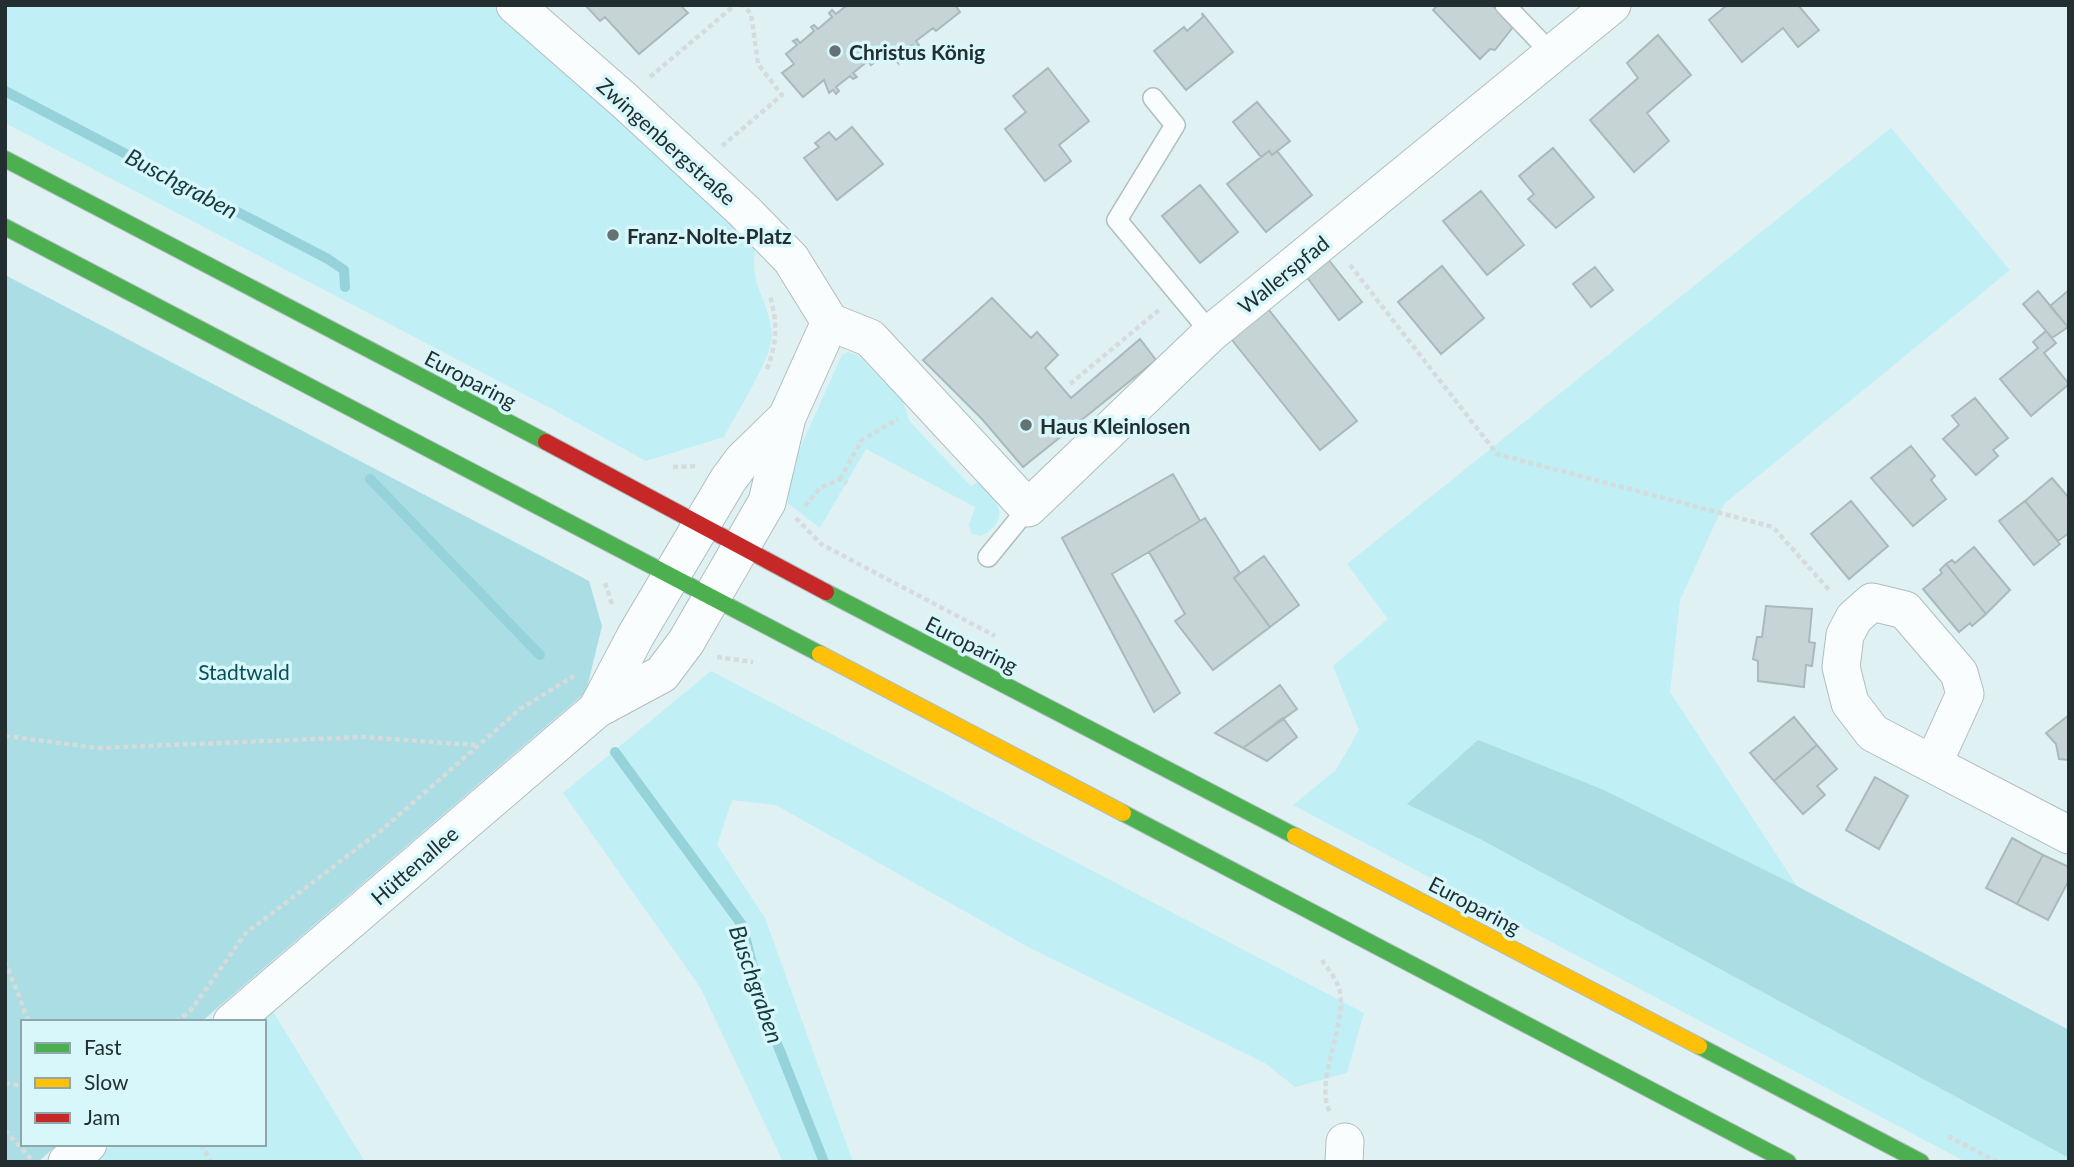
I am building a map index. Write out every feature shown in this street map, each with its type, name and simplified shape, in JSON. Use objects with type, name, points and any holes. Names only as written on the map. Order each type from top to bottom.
[{"type":"main road","name":"Europaring","points":[[5,159],[742,545],[818,588],[1921,1162]]},
{"type":"main road","points":[[5,227],[1788,1162]]},
{"type":"street","name":"Zwingenbergstraße","points":[[515,5],[698,168],[791,259],[831,322]]},
{"type":"street","name":"Wallerspfad","points":[[1028,508],[1211,333],[1612,5]]},
{"type":"street","points":[[742,545],[767,502],[787,417],[831,322],[870,338],[1028,508]]},
{"type":"street","points":[[670,578],[742,461],[787,417]]},
{"type":"street","name":"Hüttenallee","points":[[234,1020],[597,709],[662,674],[686,642],[742,545]]},
{"type":"street","name":"Hüttenallee","points":[[597,709],[623,614],[670,578]]},
{"type":"street","points":[[1933,764],[1965,694],[1959,673],[1905,610],[1872,602],[1854,618],[1845,635],[1841,667],[1850,703],[1873,733],[2069,835]]},
{"type":"street","points":[[67,1162],[86,1146]]},
{"type":"lane","points":[[1505,5],[1552,54]]},
{"type":"lane","points":[[1153,98],[1175,125],[1117,219],[1211,333]]},
{"type":"lane","points":[[988,557],[1028,508]]},
{"type":"path","points":[[625,101],[735,5]]},
{"type":"path","points":[[698,168],[782,95],[758,65],[751,14],[743,5]]},
{"type":"path","points":[[1328,237],[1497,454],[1773,527],[1854,618]]},
{"type":"path","points":[[763,378],[777,341],[776,318],[760,270],[762,257],[773,241]]},
{"type":"path","points":[[1070,384],[1179,294]]},
{"type":"path","points":[[796,519],[820,488],[840,479],[862,440],[905,416],[925,397]]},
{"type":"path","points":[[840,479],[847,483]]},
{"type":"path","points":[[603,579],[623,614]]},
{"type":"path","points":[[686,642],[710,655],[756,663]]},
{"type":"path","points":[[178,1020],[191,1010],[246,933],[383,829],[520,709],[583,671]]},
{"type":"path","points":[[5,736],[98,748],[363,737],[476,745]]},
{"type":"path","points":[[1310,954],[1322,960],[1339,989],[1337,1029],[1326,1084],[1327,1106],[1345,1152]]},
{"type":"path","points":[[5,961],[28,1020]]},
{"type":"path","points":[[5,1130],[34,1162]]},
{"type":"path","points":[[202,1146],[211,1162]]},
{"type":"shaded area","points":[[5,5],[491,5],[632,124],[756,247],[754,270],[772,335],[760,371],[724,437],[646,461],[552,409],[5,123]]},
{"type":"shaded area","points":[[1891,128],[2010,270],[1724,504],[1680,600],[1670,692],[1797,886],[1604,790],[1408,804],[1480,839],[2069,1158],[2069,1162],[1966,1162],[1293,805],[1336,770],[1359,730],[1333,666],[1388,619],[1347,564]]},
{"type":"shaded area","points":[[848,352],[858,355],[903,402],[910,422],[971,486],[980,481],[986,488],[999,510],[999,517],[991,530],[981,536],[972,534],[969,525],[975,507],[866,449],[820,528],[788,503],[790,470],[842,355]]},
{"type":"shaded area","points":[[711,671],[1364,1013],[1347,1073],[1295,1087],[1265,1063],[1028,947],[776,805],[732,800],[717,845],[765,918],[853,1162],[783,1162],[700,987],[563,793]]},
{"type":"shaded area","points":[[272,1010],[365,1162],[92,1162],[111,1146],[266,1146],[266,1020],[261,1020]]},
{"type":"green space","name":"Stadtwald","points":[[5,275],[589,581],[602,626],[586,692],[203,1020],[21,1020],[21,1146],[56,1146],[38,1162],[5,1162]]},
{"type":"green space","points":[[1478,740],[1604,790],[1797,886],[2069,1030],[2069,1158],[1480,839],[1407,804]]},
{"type":"building","points":[[585,5],[680,5],[688,13],[639,54],[605,17],[600,21]]},
{"type":"building","name":"Christus König","points":[[847,5],[955,5],[960,12],[936,31],[933,28],[916,41],[919,45],[915,48],[912,45],[897,57],[898,63],[885,48],[872,58],[875,62],[871,65],[868,61],[853,73],[857,77],[853,79],[850,76],[836,87],[839,91],[836,94],[833,90],[829,93],[824,80],[803,97],[782,73],[794,64],[786,54],[797,45],[793,41],[797,39],[800,43],[814,31],[811,27],[814,25],[818,29],[832,17],[829,13],[832,10],[836,14]]},
{"type":"building","points":[[1438,5],[1492,5],[1513,27],[1495,50],[1490,49],[1480,59],[1433,10]]},
{"type":"building","points":[[1727,5],[1798,5],[1819,30],[1798,47],[1783,28],[1742,62],[1709,20]]},
{"type":"building","points":[[1202,13],[1233,52],[1186,90],[1154,51],[1184,27],[1187,31],[1203,17]]},
{"type":"building","points":[[1658,35],[1691,75],[1647,113],[1669,141],[1634,172],[1590,120],[1638,78],[1627,63]]},
{"type":"building","points":[[1048,68],[1089,121],[1059,145],[1071,161],[1045,181],[1005,129],[1026,112],[1013,96]]},
{"type":"building","points":[[1257,102],[1290,141],[1272,155],[1269,151],[1261,157],[1233,122]]},
{"type":"building","points":[[852,127],[883,164],[837,200],[804,158],[819,147],[815,143],[829,132],[836,140]]},
{"type":"building","points":[[1553,148],[1594,197],[1556,228],[1528,199],[1534,194],[1519,176]]},
{"type":"building","points":[[1269,151],[1272,155],[1277,151],[1312,195],[1266,232],[1227,184]]},
{"type":"building","points":[[1200,185],[1238,232],[1200,263],[1162,216]]},
{"type":"building","points":[[1481,191],[1524,245],[1487,275],[1443,221]]},
{"type":"building","points":[[1328,259],[1362,302],[1339,320],[1306,276]]},
{"type":"building","points":[[1442,266],[1484,318],[1441,354],[1398,302]]},
{"type":"building","points":[[1595,267],[1613,290],[1591,307],[1573,284]]},
{"type":"building","points":[[2069,290],[2069,326],[2068,327],[2050,306]]},
{"type":"building","points":[[2038,291],[2068,327],[2052,338],[2023,304]]},
{"type":"building","points":[[992,298],[1031,338],[1037,332],[1058,355],[1045,368],[1071,398],[1140,339],[1156,360],[1023,467],[982,419],[923,360]]},
{"type":"building","points":[[1265,305],[1357,421],[1320,450],[1228,335]]},
{"type":"building","points":[[2046,331],[2056,343],[2044,353],[2069,384],[2031,416],[2000,379],[2038,348],[2033,342]]},
{"type":"building","points":[[1975,398],[2008,438],[1993,450],[1998,456],[1976,475],[1943,439],[1959,425],[1952,416]]},
{"type":"building","points":[[1911,446],[1935,476],[1931,480],[1946,499],[1913,526],[1871,478]]},
{"type":"building","points":[[1173,474],[1200,521],[1112,574],[1180,693],[1154,712],[1062,538]]},
{"type":"building","points":[[2052,478],[2069,498],[2069,533],[2058,541],[2025,501]]},
{"type":"building","points":[[1851,501],[1888,546],[1849,579],[1811,534]]},
{"type":"building","points":[[2025,501],[2060,544],[2034,565],[1999,521]]},
{"type":"building","points":[[1205,518],[1240,573],[1234,578],[1270,627],[1213,670],[1175,621],[1185,614],[1149,552]]},
{"type":"building","points":[[1974,547],[2010,590],[1986,614],[1946,564],[1952,560],[1955,563]]},
{"type":"building","points":[[1264,556],[1299,605],[1270,627],[1234,578]]},
{"type":"building","points":[[1946,564],[1986,614],[1972,626],[1970,623],[1959,632],[1923,589],[1942,573],[1940,570]]},
{"type":"building","points":[[1766,606],[1812,609],[1809,642],[1815,643],[1812,666],[1806,665],[1804,687],[1758,681],[1758,661],[1753,659],[1757,637],[1762,637]]},
{"type":"building","points":[[1280,685],[1297,709],[1243,748],[1215,733]]},
{"type":"building","points":[[2069,715],[2069,760],[2059,759],[2056,744],[2046,733]]},
{"type":"building","points":[[1794,717],[1817,745],[1774,781],[1750,753]]},
{"type":"building","points":[[1283,718],[1297,737],[1267,761],[1243,748]]},
{"type":"building","points":[[1817,745],[1837,769],[1817,786],[1825,795],[1803,814],[1774,781]]},
{"type":"building","points":[[1875,777],[1908,796],[1879,849],[1846,830]]},
{"type":"building","points":[[2012,838],[2043,855],[2017,904],[1986,888]]},
{"type":"building","points":[[2043,855],[2069,867],[2069,880],[2048,920],[2017,904]]},
{"type":"waterway","name":"Buschgraben","points":[[5,91],[328,259],[344,270],[345,287]]},
{"type":"waterway","name":"Buschgraben","points":[[370,479],[540,655]]},
{"type":"waterway","name":"Buschgraben","points":[[615,752],[742,925],[765,1013],[824,1162]]},
{"type":"traffic: fast","points":[[5,159],[546,442]]},
{"type":"traffic: fast","points":[[5,227],[820,654]]},
{"type":"traffic: fast","points":[[826,592],[1295,836]]},
{"type":"traffic: fast","points":[[1123,813],[1788,1162]]},
{"type":"traffic: fast","points":[[1699,1046],[1921,1162]]},
{"type":"traffic: slow","points":[[820,654],[1123,813]]},
{"type":"traffic: slow","points":[[1295,836],[1699,1046]]},
{"type":"traffic: jam","points":[[546,442],[826,592]]},
{"type":"place","name":"Christus König","points":[[835,51]]},
{"type":"place","name":"Franz-Nolte-Platz","points":[[613,235]]},
{"type":"place","name":"Haus Kleinlosen","points":[[1026,425]]}]
